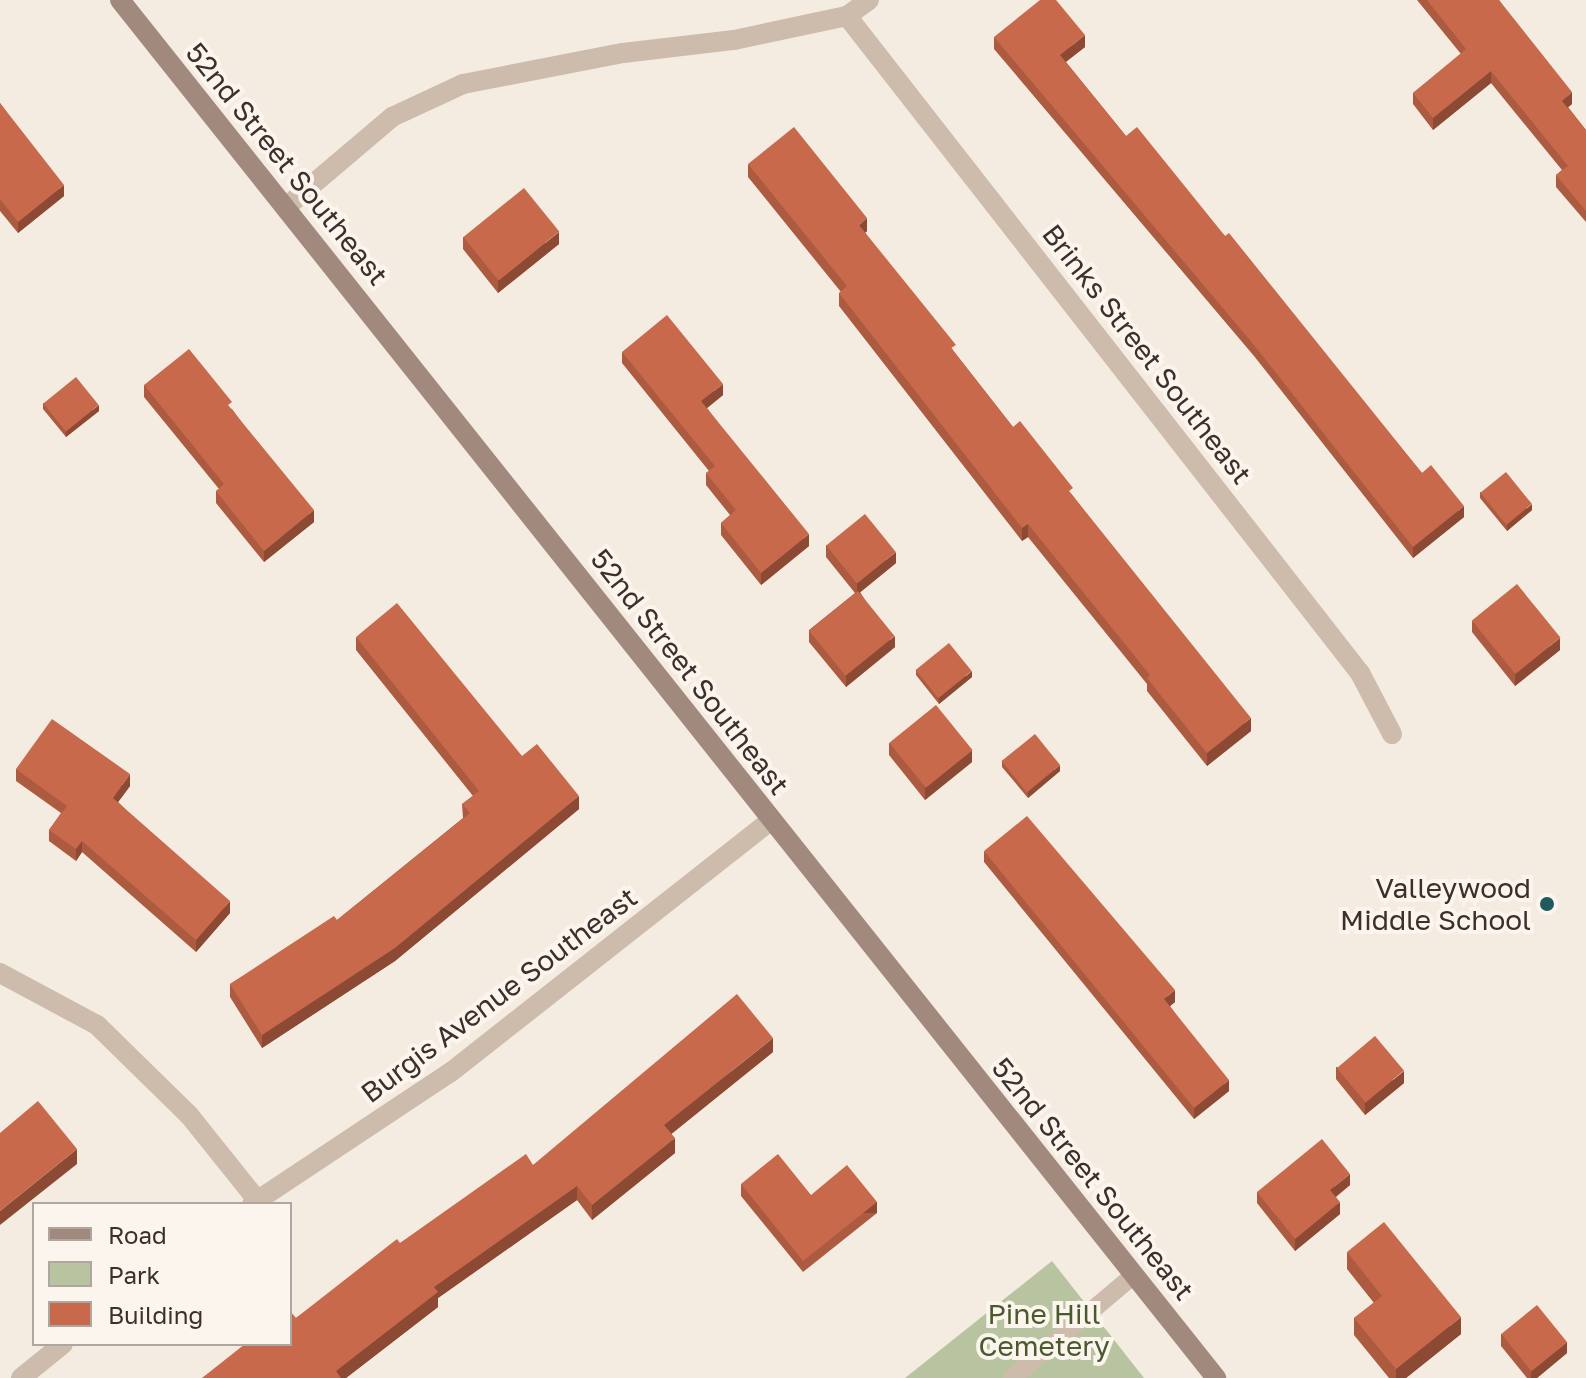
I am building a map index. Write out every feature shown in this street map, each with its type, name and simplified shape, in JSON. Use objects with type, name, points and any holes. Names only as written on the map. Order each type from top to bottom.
[{"type":"main road","name":"52nd Street Southeast","points":[[120,0],[1216,1378]]},
{"type":"street","points":[[286,207],[392,117],[463,84],[847,16],[869,0]]},
{"type":"street","name":"Brinks Street Southeast","points":[[847,16],[1360,673],[1392,734]]},
{"type":"street","name":"Burgis Avenue Southeast","points":[[254,1202],[451,1072],[771,820]]},
{"type":"street","points":[[0,973],[97,1025],[189,1115],[254,1202]]},
{"type":"street","points":[[21,1378],[61,1346]]},
{"type":"lane","points":[[1012,1378],[1134,1275]]},
{"type":"green space","name":"Pine Hill Cemetery","points":[[1052,1261],[1144,1378],[905,1378]]},
{"type":"building","points":[[1040,0],[1056,0],[1085,35],[1060,55],[1126,136],[1137,127],[1225,236],[1229,233],[1422,473],[1431,465],[1464,506],[1413,547],[1254,345],[994,37]]},
{"type":"building","points":[[1427,0],[1499,0],[1572,92],[1562,101],[1586,130],[1586,211],[1556,175],[1568,166],[1491,71],[1433,118],[1413,93],[1466,49]]},
{"type":"building","points":[[0,103],[64,185],[18,222],[0,199]]},
{"type":"building","points":[[794,127],[867,218],[859,225],[956,345],[951,348],[1013,427],[1020,421],[1073,488],[1069,491],[1251,718],[1207,753],[1147,678],[1150,675],[1028,524],[1022,528],[839,293],[847,286],[748,164]]},
{"type":"building","points":[[524,188],[559,232],[499,281],[463,237]]},
{"type":"building","points":[[667,315],[723,384],[701,401],[809,534],[761,573],[721,523],[736,510],[706,473],[715,466],[622,352]]},
{"type":"building","points":[[189,349],[232,402],[228,405],[314,510],[264,551],[216,491],[224,484],[144,385]]},
{"type":"building","points":[[76,377],[99,405],[66,431],[43,403]]},
{"type":"building","points":[[1506,472],[1532,504],[1506,525],[1480,493]]},
{"type":"building","points":[[865,514],[896,552],[857,584],[826,545]]},
{"type":"building","points":[[1517,584],[1560,638],[1515,674],[1472,621]]},
{"type":"building","points":[[858,591],[895,636],[846,676],[809,631]]},
{"type":"building","points":[[397,603],[522,756],[537,744],[579,796],[395,948],[262,1035],[230,984],[334,916],[337,920],[470,813],[462,804],[479,791],[356,637]]},
{"type":"building","points":[[949,643],[972,671],[938,698],[916,670]]},
{"type":"building","points":[[936,705],[973,750],[926,788],[889,743]]},
{"type":"building","points":[[52,719],[130,774],[113,798],[230,901],[196,940],[82,841],[76,849],[49,830],[67,806],[16,769]]},
{"type":"building","points":[[1035,734],[1060,765],[1027,792],[1002,761]]},
{"type":"building","points":[[1027,816],[1175,990],[1164,999],[1229,1080],[1194,1108],[984,851]]},
{"type":"building","points":[[737,994],[773,1038],[664,1125],[675,1138],[592,1205],[577,1186],[434,1287],[438,1292],[336,1371],[341,1378],[202,1378],[242,1346],[292,1346],[292,1313],[296,1318],[397,1239],[400,1243],[526,1154],[533,1165]]},
{"type":"building","points":[[1375,1036],[1404,1070],[1366,1103],[1337,1068]]},
{"type":"building","points":[[38,1101],[77,1149],[0,1211],[0,1133]]},
{"type":"building","points":[[1322,1139],[1350,1174],[1330,1190],[1340,1202],[1295,1239],[1257,1192]]},
{"type":"building","points":[[778,1154],[811,1195],[847,1165],[877,1202],[803,1261],[741,1184]]},
{"type":"building","points":[[1384,1222],[1461,1317],[1396,1369],[1354,1318],[1382,1296],[1347,1252]]},
{"type":"building","points":[[1537,1305],[1567,1342],[1531,1371],[1501,1334]]},
{"type":"place","name":"Valleywood Middle School","points":[[1547,904]]}]
